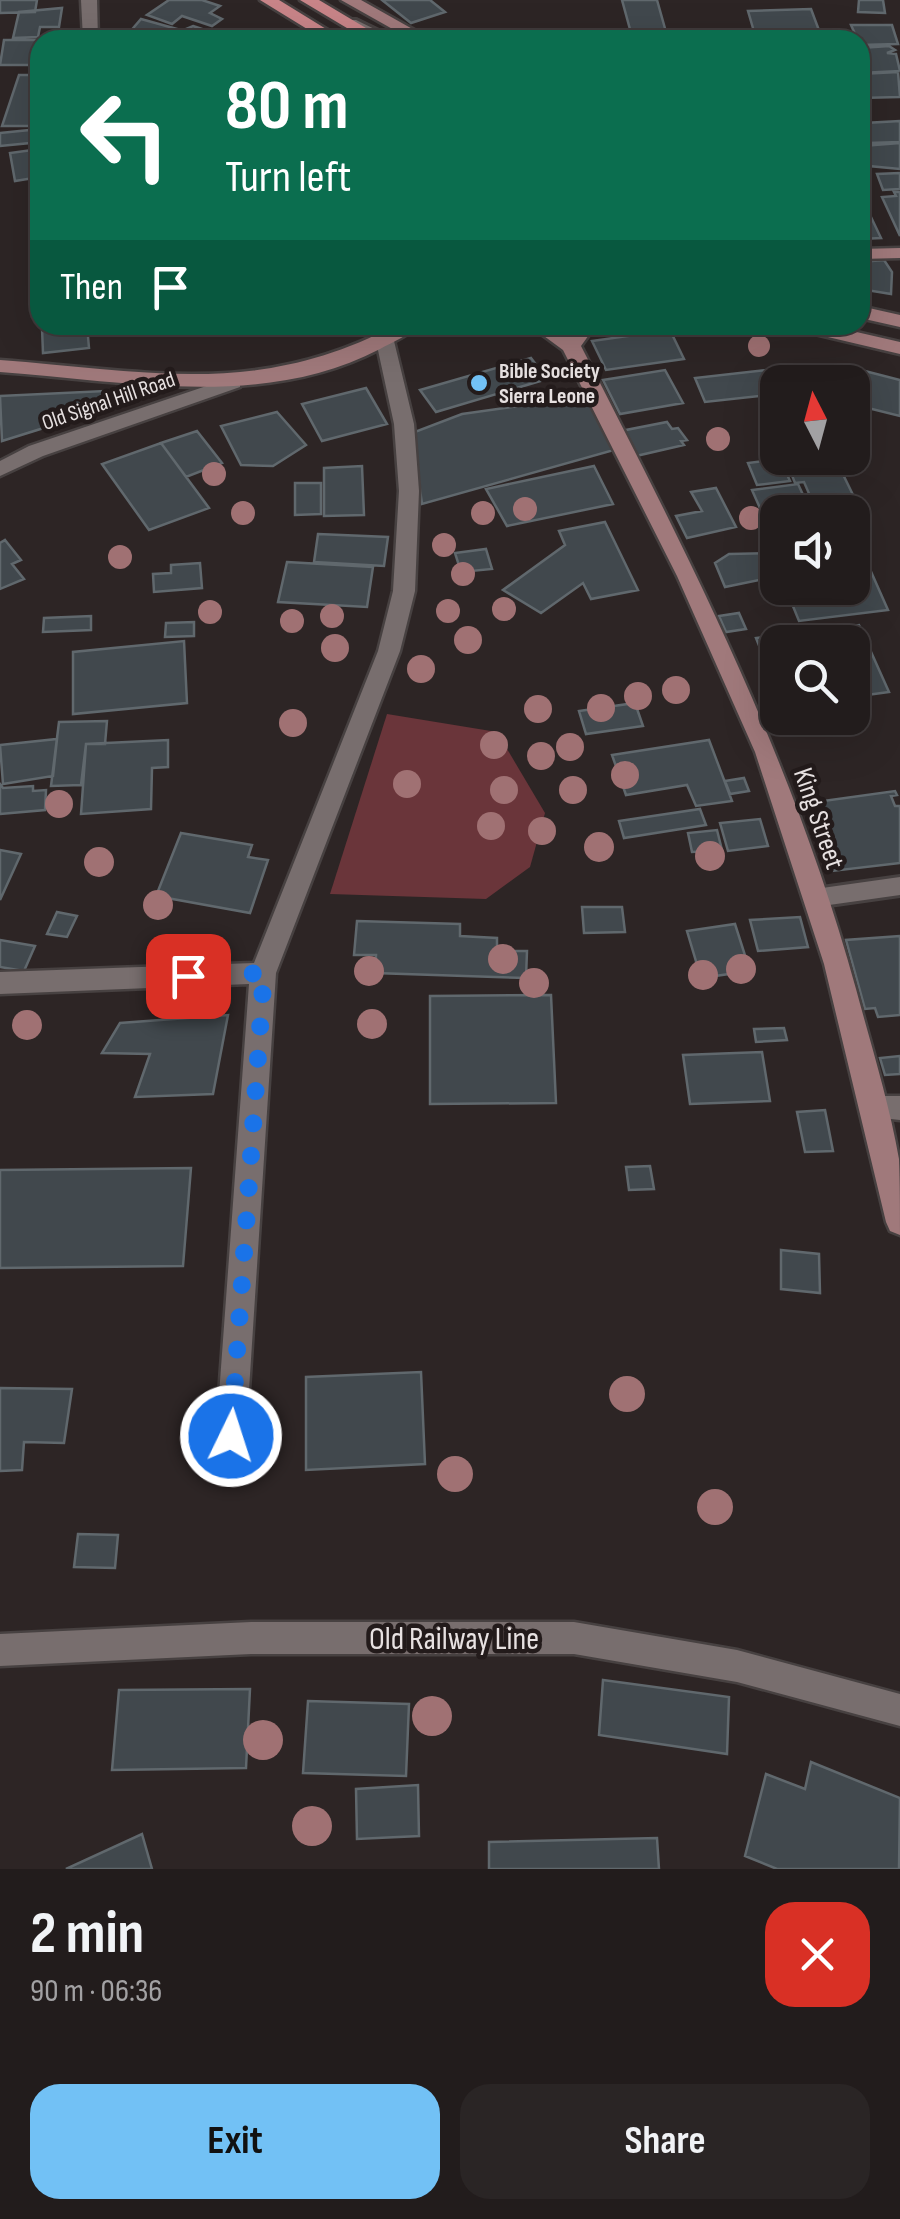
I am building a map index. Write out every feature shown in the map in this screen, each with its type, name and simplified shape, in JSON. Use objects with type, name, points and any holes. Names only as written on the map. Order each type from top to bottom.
[{"type":"main road","points":[[268,0],[319,30]]},
{"type":"main road","points":[[308,0],[362,30]]},
{"type":"main road","points":[[349,0],[406,30]]},
{"type":"main road","points":[[328,10],[375,13]]},
{"type":"main road","points":[[870,254],[900,253]]},
{"type":"main road","points":[[870,314],[900,321]]},
{"type":"main road","points":[[0,366],[234,383],[301,374],[352,358],[394,335]]},
{"type":"main road","points":[[554,335],[571,346],[579,335]]},
{"type":"main road","points":[[844,335],[900,348]]},
{"type":"main road","name":"King Street","points":[[571,346],[734,672],[790,813],[887,1108],[900,1222]]},
{"type":"street","points":[[89,0],[90,30]]},
{"type":"street","points":[[231,1436],[264,973],[389,651],[404,591],[409,492],[404,424],[384,341]]},
{"type":"street","name":"Old Signal Hill Road","points":[[0,469],[36,451],[234,383]]},
{"type":"street","points":[[0,983],[264,973]]},
{"type":"street","name":"Old Railway Line","points":[[0,1650],[251,1638],[574,1638],[738,1666],[900,1710]]},
{"type":"lane","points":[[351,23],[367,30]]},
{"type":"lane","points":[[815,898],[900,886]]},
{"type":"shaded area","points":[[387,714],[497,732],[545,813],[530,867],[486,899],[330,894]]},
{"type":"building","points":[[0,0],[37,0],[35,12],[0,13]]},
{"type":"building","points":[[169,0],[202,0],[220,6],[210,13],[222,19],[212,26],[182,16],[172,24],[147,15]]},
{"type":"building","points":[[382,0],[430,0],[445,12],[411,23]]},
{"type":"building","points":[[622,0],[657,0],[665,30],[630,30]]},
{"type":"building","points":[[859,0],[883,0],[885,13],[858,12]]},
{"type":"building","points":[[62,8],[59,27],[40,27],[30,30],[30,37],[13,38],[19,12]]},
{"type":"building","points":[[811,9],[819,30],[754,30],[748,11]]},
{"type":"building","points":[[141,19],[177,29],[175,30],[132,30]]},
{"type":"building","points":[[851,25],[892,25],[898,44],[870,45],[870,30],[853,30]]},
{"type":"building","points":[[4,40],[30,40],[30,65],[0,65]]},
{"type":"building","points":[[889,46],[895,50],[887,53],[896,54],[900,71],[870,72],[870,47]]},
{"type":"building","points":[[898,72],[900,97],[870,98],[870,73]]},
{"type":"building","points":[[19,75],[30,75],[30,126],[2,126]]},
{"type":"building","points":[[900,121],[900,142],[870,143],[870,123]]},
{"type":"building","points":[[30,130],[30,143],[0,146],[0,133]]},
{"type":"building","points":[[900,143],[900,169],[870,166],[870,145]]},
{"type":"building","points":[[30,150],[30,179],[15,181],[10,153]]},
{"type":"building","points":[[900,173],[900,189],[883,190],[877,174]]},
{"type":"building","points":[[894,192],[900,192],[900,236],[882,197],[896,196]]},
{"type":"building","points":[[870,215],[881,238],[870,239]]},
{"type":"building","points":[[884,260],[892,272],[891,294],[870,291],[870,261]]},
{"type":"building","points":[[42,335],[88,335],[89,348],[43,353]]},
{"type":"building","points":[[672,335],[684,359],[606,370],[592,341]]},
{"type":"building","points":[[531,358],[547,379],[436,412],[420,390]]},
{"type":"building","points":[[665,370],[683,403],[620,414],[603,380]]},
{"type":"building","points":[[760,371],[760,396],[705,402],[695,378]]},
{"type":"building","points":[[870,372],[900,380],[900,416],[870,408]]},
{"type":"building","points":[[366,388],[387,424],[322,441],[302,404]]},
{"type":"building","points":[[126,390],[127,402],[2,441],[0,396]]},
{"type":"building","points":[[590,396],[614,450],[422,504],[412,433],[462,414]]},
{"type":"building","points":[[277,412],[306,445],[273,466],[241,465],[221,426]]},
{"type":"building","points":[[667,422],[687,440],[681,441],[684,445],[636,456],[621,431]]},
{"type":"building","points":[[197,431],[222,463],[186,477],[161,443]]},
{"type":"building","points":[[161,443],[209,508],[149,530],[102,464]]},
{"type":"building","points":[[760,462],[760,475],[787,475],[790,481],[757,485],[748,463]]},
{"type":"building","points":[[362,466],[364,515],[324,516],[324,468]]},
{"type":"building","points":[[594,466],[613,504],[507,526],[486,489]]},
{"type":"building","points":[[792,475],[843,475],[853,495],[810,495],[804,482],[795,483]]},
{"type":"building","points":[[295,483],[321,483],[321,514],[295,515]]},
{"type":"building","points":[[798,484],[803,495],[760,495],[760,508],[752,490]]},
{"type":"building","points":[[716,488],[736,527],[687,538],[676,516],[702,511],[691,492]]},
{"type":"building","points":[[605,522],[638,590],[591,599],[583,583],[541,613],[503,590],[565,545],[559,531]]},
{"type":"building","points":[[318,534],[388,537],[384,566],[314,562]]},
{"type":"building","points":[[5,540],[21,560],[12,564],[24,579],[0,589],[0,543]]},
{"type":"building","points":[[486,549],[492,569],[461,572],[455,553]]},
{"type":"building","points":[[760,553],[760,580],[725,587],[715,563],[729,554]]},
{"type":"building","points":[[287,562],[373,567],[367,607],[278,602]]},
{"type":"building","points":[[200,563],[202,588],[154,592],[153,574],[171,573],[171,565]]},
{"type":"building","points":[[870,569],[888,610],[799,621],[792,605],[870,605]]},
{"type":"building","points":[[739,613],[746,629],[726,632],[719,616]]},
{"type":"building","points":[[91,616],[91,630],[43,632],[44,618]]},
{"type":"building","points":[[194,622],[194,636],[165,637],[166,623]]},
{"type":"building","points":[[184,641],[187,703],[73,714],[73,652]]},
{"type":"building","points":[[870,650],[889,692],[870,695]]},
{"type":"building","points":[[635,703],[643,726],[586,734],[579,711]]},
{"type":"building","points":[[107,721],[105,744],[86,744],[81,785],[51,786],[59,722]]},
{"type":"building","points":[[57,739],[53,776],[3,784],[0,745]]},
{"type":"building","points":[[168,740],[168,767],[152,768],[151,809],[81,814],[86,744]]},
{"type":"building","points":[[709,740],[732,801],[696,806],[687,785],[626,795],[612,755]]},
{"type":"building","points":[[744,778],[749,791],[730,794],[725,781]]},
{"type":"building","points":[[0,784],[3,788],[33,786],[33,791],[46,790],[45,810],[0,814]]},
{"type":"building","points":[[895,791],[897,795],[891,796],[895,806],[900,806],[900,863],[832,871],[813,817],[821,816],[816,802]]},
{"type":"building","points":[[700,809],[706,825],[624,838],[619,821]]},
{"type":"building","points":[[760,819],[768,846],[728,851],[720,823]]},
{"type":"building","points":[[717,830],[722,850],[692,852],[688,833]]},
{"type":"building","points":[[181,833],[252,845],[248,857],[268,860],[250,913],[156,896]]},
{"type":"building","points":[[0,850],[21,854],[0,900]]},
{"type":"building","points":[[582,907],[622,907],[625,932],[584,933]]},
{"type":"building","points":[[57,912],[77,916],[67,937],[47,934]]},
{"type":"building","points":[[800,917],[808,947],[758,951],[750,920]]},
{"type":"building","points":[[357,921],[460,924],[460,936],[497,938],[497,951],[527,951],[526,978],[375,973],[376,955],[354,955]]},
{"type":"building","points":[[735,924],[750,971],[701,978],[687,931]]},
{"type":"building","points":[[900,936],[900,1015],[878,1017],[875,1008],[865,1009],[846,940]]},
{"type":"building","points":[[0,940],[35,946],[24,971],[0,967]]},
{"type":"building","points":[[551,995],[556,1103],[430,1104],[430,996]]},
{"type":"building","points":[[228,1015],[213,1094],[135,1097],[150,1054],[102,1053],[120,1023]]},
{"type":"building","points":[[784,1028],[787,1040],[756,1042],[754,1029]]},
{"type":"building","points":[[762,1052],[770,1101],[690,1104],[683,1055]]},
{"type":"building","points":[[900,1056],[900,1074],[885,1075],[880,1058]]},
{"type":"building","points":[[825,1110],[833,1151],[805,1152],[797,1112]]},
{"type":"building","points":[[650,1166],[654,1189],[629,1190],[626,1167]]},
{"type":"building","points":[[191,1168],[183,1266],[0,1268],[0,1170]]},
{"type":"building","points":[[781,1250],[819,1254],[820,1293],[781,1289]]},
{"type":"building","points":[[421,1372],[425,1464],[306,1470],[306,1377]]},
{"type":"building","points":[[0,1388],[72,1389],[64,1443],[24,1442],[22,1470],[0,1471]]},
{"type":"building","points":[[78,1534],[118,1535],[115,1568],[74,1567]]},
{"type":"building","points":[[603,1680],[729,1697],[727,1754],[599,1735]]},
{"type":"building","points":[[250,1689],[246,1768],[112,1770],[119,1690]]},
{"type":"building","points":[[308,1701],[409,1704],[406,1776],[303,1773]]},
{"type":"building","points":[[811,1762],[900,1798],[899,1869],[777,1869],[745,1856],[766,1774],[805,1789]]},
{"type":"building","points":[[418,1785],[419,1836],[357,1839],[356,1789]]},
{"type":"building","points":[[142,1834],[152,1869],[66,1869]]},
{"type":"building","points":[[657,1838],[659,1869],[489,1869],[489,1842]]},
{"type":"place","name":"Bible Society Sierra Leone","points":[[479,383]]},
{"type":"route","points":[[188,976],[264,973],[231,1436]]}]
